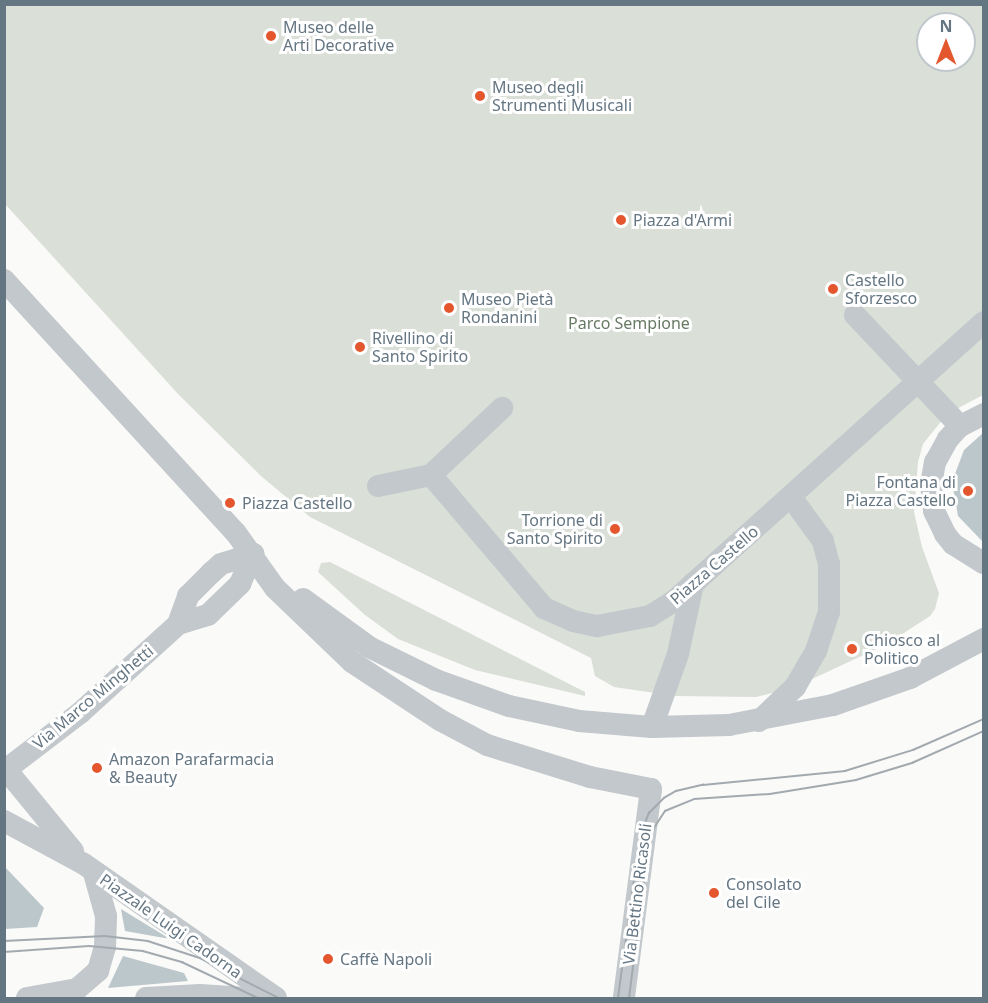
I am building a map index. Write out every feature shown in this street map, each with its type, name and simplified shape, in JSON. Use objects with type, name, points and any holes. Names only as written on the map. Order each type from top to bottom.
[{"type":"street","points":[[4,280],[253,554],[319,612],[369,647],[436,680],[509,706],[579,721],[652,727],[759,721],[872,692],[920,673],[984,639]]},
{"type":"street","points":[[855,315],[960,426]]},
{"type":"street","name":"Piazza Castello","points":[[431,475],[527,591],[544,608],[573,621],[597,626],[650,616],[693,585],[984,322]]},
{"type":"street","points":[[378,486],[431,475],[502,408]]},
{"type":"street","points":[[984,414],[960,426],[935,462],[931,498],[939,523],[949,539],[984,563]]},
{"type":"street","points":[[759,721],[795,687],[816,651],[829,612],[829,564],[823,541],[791,497]]},
{"type":"street","name":"Via Marco Minghetti","points":[[5,769],[80,713],[178,624],[188,596],[221,564],[253,554]]},
{"type":"street","name":"Via Bettino Ricasoli","points":[[253,554],[275,588],[352,662],[440,720],[487,745],[590,777],[651,789],[624,999]]},
{"type":"street","points":[[652,727],[678,654],[693,585]]},
{"type":"street","name":"Piazzale Luigi Cadorna","points":[[5,769],[89,868],[106,916],[105,947],[98,971],[76,989],[27,999]]},
{"type":"street","name":"Piazzale Luigi Cadorna","points":[[4,821],[89,868],[276,999]]},
{"type":"street","name":"Piazzale Luigi Cadorna","points":[[146,999],[201,995],[245,999]]},
{"type":"green space","name":"Parco Sempione","points":[[5,5],[983,5],[983,395],[947,414],[923,444],[918,462],[914,512],[922,547],[939,593],[935,609],[930,616],[887,644],[795,687],[756,697],[676,696],[614,687],[595,676],[591,658],[310,517],[261,476],[179,395],[5,204]]},
{"type":"green space","points":[[330,562],[585,692],[585,696],[475,670],[398,639],[365,615],[318,572],[321,563]]},
{"type":"shaded area","name":"Fontana di Piazza Castello","points":[[983,433],[983,542],[958,516],[952,482],[964,450]]},
{"type":"shaded area","points":[[5,867],[44,908],[37,927],[5,929]]},
{"type":"shaded area","points":[[121,909],[170,939],[125,931]]},
{"type":"shaded area","points":[[123,956],[184,973],[188,981],[108,988]]},
{"type":"tram line","points":[[618,998],[640,836],[649,813],[664,798],[676,791],[703,785],[845,771],[913,750],[984,719]]},
{"type":"tram line","points":[[629,998],[648,850],[654,828],[665,811],[694,799],[770,794],[856,780],[912,763],[984,731]]},
{"type":"tram line","points":[[4,941],[105,936],[148,941],[200,958],[279,998]]},
{"type":"tram line","points":[[4,952],[89,946],[143,951],[182,962],[258,998]]},
{"type":"place","name":"Museo delle Arti Decorative","points":[[271,36]]},
{"type":"place","name":"Museo degli Strumenti Musicali","points":[[480,96]]},
{"type":"place","name":"Piazza d'Armi","points":[[621,220]]},
{"type":"place","name":"Castello Sforzesco","points":[[833,289]]},
{"type":"place","name":"Museo Pietà Rondanini","points":[[449,308]]},
{"type":"place","name":"Rivellino di Santo Spirito","points":[[360,347]]},
{"type":"place","name":"Fontana di Piazza Castello","points":[[968,491]]},
{"type":"place","name":"Piazza Castello","points":[[230,503]]},
{"type":"place","name":"Torrione di Santo Spirito","points":[[615,529]]},
{"type":"place","name":"Chiosco al Politico","points":[[852,649]]},
{"type":"place","name":"Amazon Parafarmacia & Beauty","points":[[97,768]]},
{"type":"place","name":"Consolato del Cile","points":[[714,893]]},
{"type":"place","name":"Caffè Napoli","points":[[328,959]]}]
